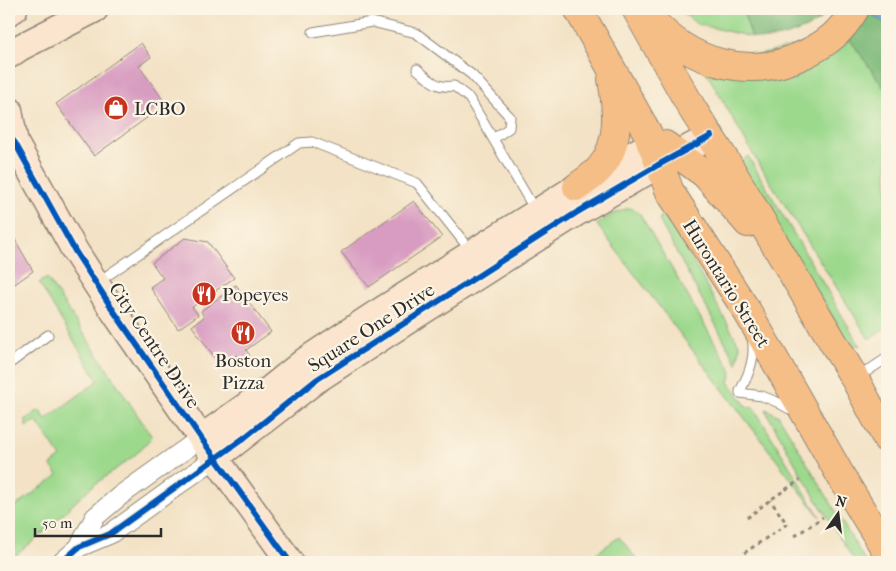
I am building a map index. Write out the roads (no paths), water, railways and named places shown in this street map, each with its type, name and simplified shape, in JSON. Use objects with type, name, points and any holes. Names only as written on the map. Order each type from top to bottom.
[{"type":"main road","name":"Hurontario Street","points":[[578,9],[648,134],[663,154],[670,192],[747,311],[818,437],[887,552]]},
{"type":"main road","points":[[636,9],[693,110],[711,136],[852,375],[887,439]]},
{"type":"main road","points":[[642,9],[658,27],[691,52],[725,64],[746,68],[768,67],[784,63],[815,49],[843,28],[855,9]]},
{"type":"main road","points":[[576,187],[600,168],[608,156],[614,141],[616,112],[609,63]]},
{"type":"main road","points":[[663,154],[705,174],[744,217],[852,375]]},
{"type":"street","points":[[9,12],[14,9]]},
{"type":"street","points":[[9,55],[19,48],[96,9]]},
{"type":"street","name":"City Centre Drive","points":[[9,110],[12,139],[75,251],[208,448],[290,562]]},
{"type":"street","name":"Square One Drive","points":[[62,562],[79,547],[110,534],[208,448],[270,388],[306,360],[576,187],[711,136]]},
{"type":"street","name":"Square One Drive","points":[[79,547],[95,517],[121,495],[208,448],[576,213],[663,154]]},
{"type":"lane","points":[[313,32],[372,22],[416,33],[472,75],[510,117],[509,128],[493,139]]},
{"type":"lane","points":[[416,69],[444,88],[454,86],[470,98],[527,194],[536,213]]},
{"type":"lane","points":[[96,283],[299,143],[312,142],[416,183],[472,253]]},
{"type":"lane","points":[[747,311],[754,346],[748,375],[740,393],[762,396],[795,412],[818,437]]},
{"type":"lane","points":[[9,364],[48,335]]},
{"type":"lane","points":[[852,375],[887,358]]},
{"type":"water","points":[[887,9],[887,25],[866,10]]},
{"type":"place","name":"LCBO","points":[[116,108]]},
{"type":"place","name":"Popeyes","points":[[204,294]]},
{"type":"place","name":"Boston Pizza","points":[[243,333]]}]
